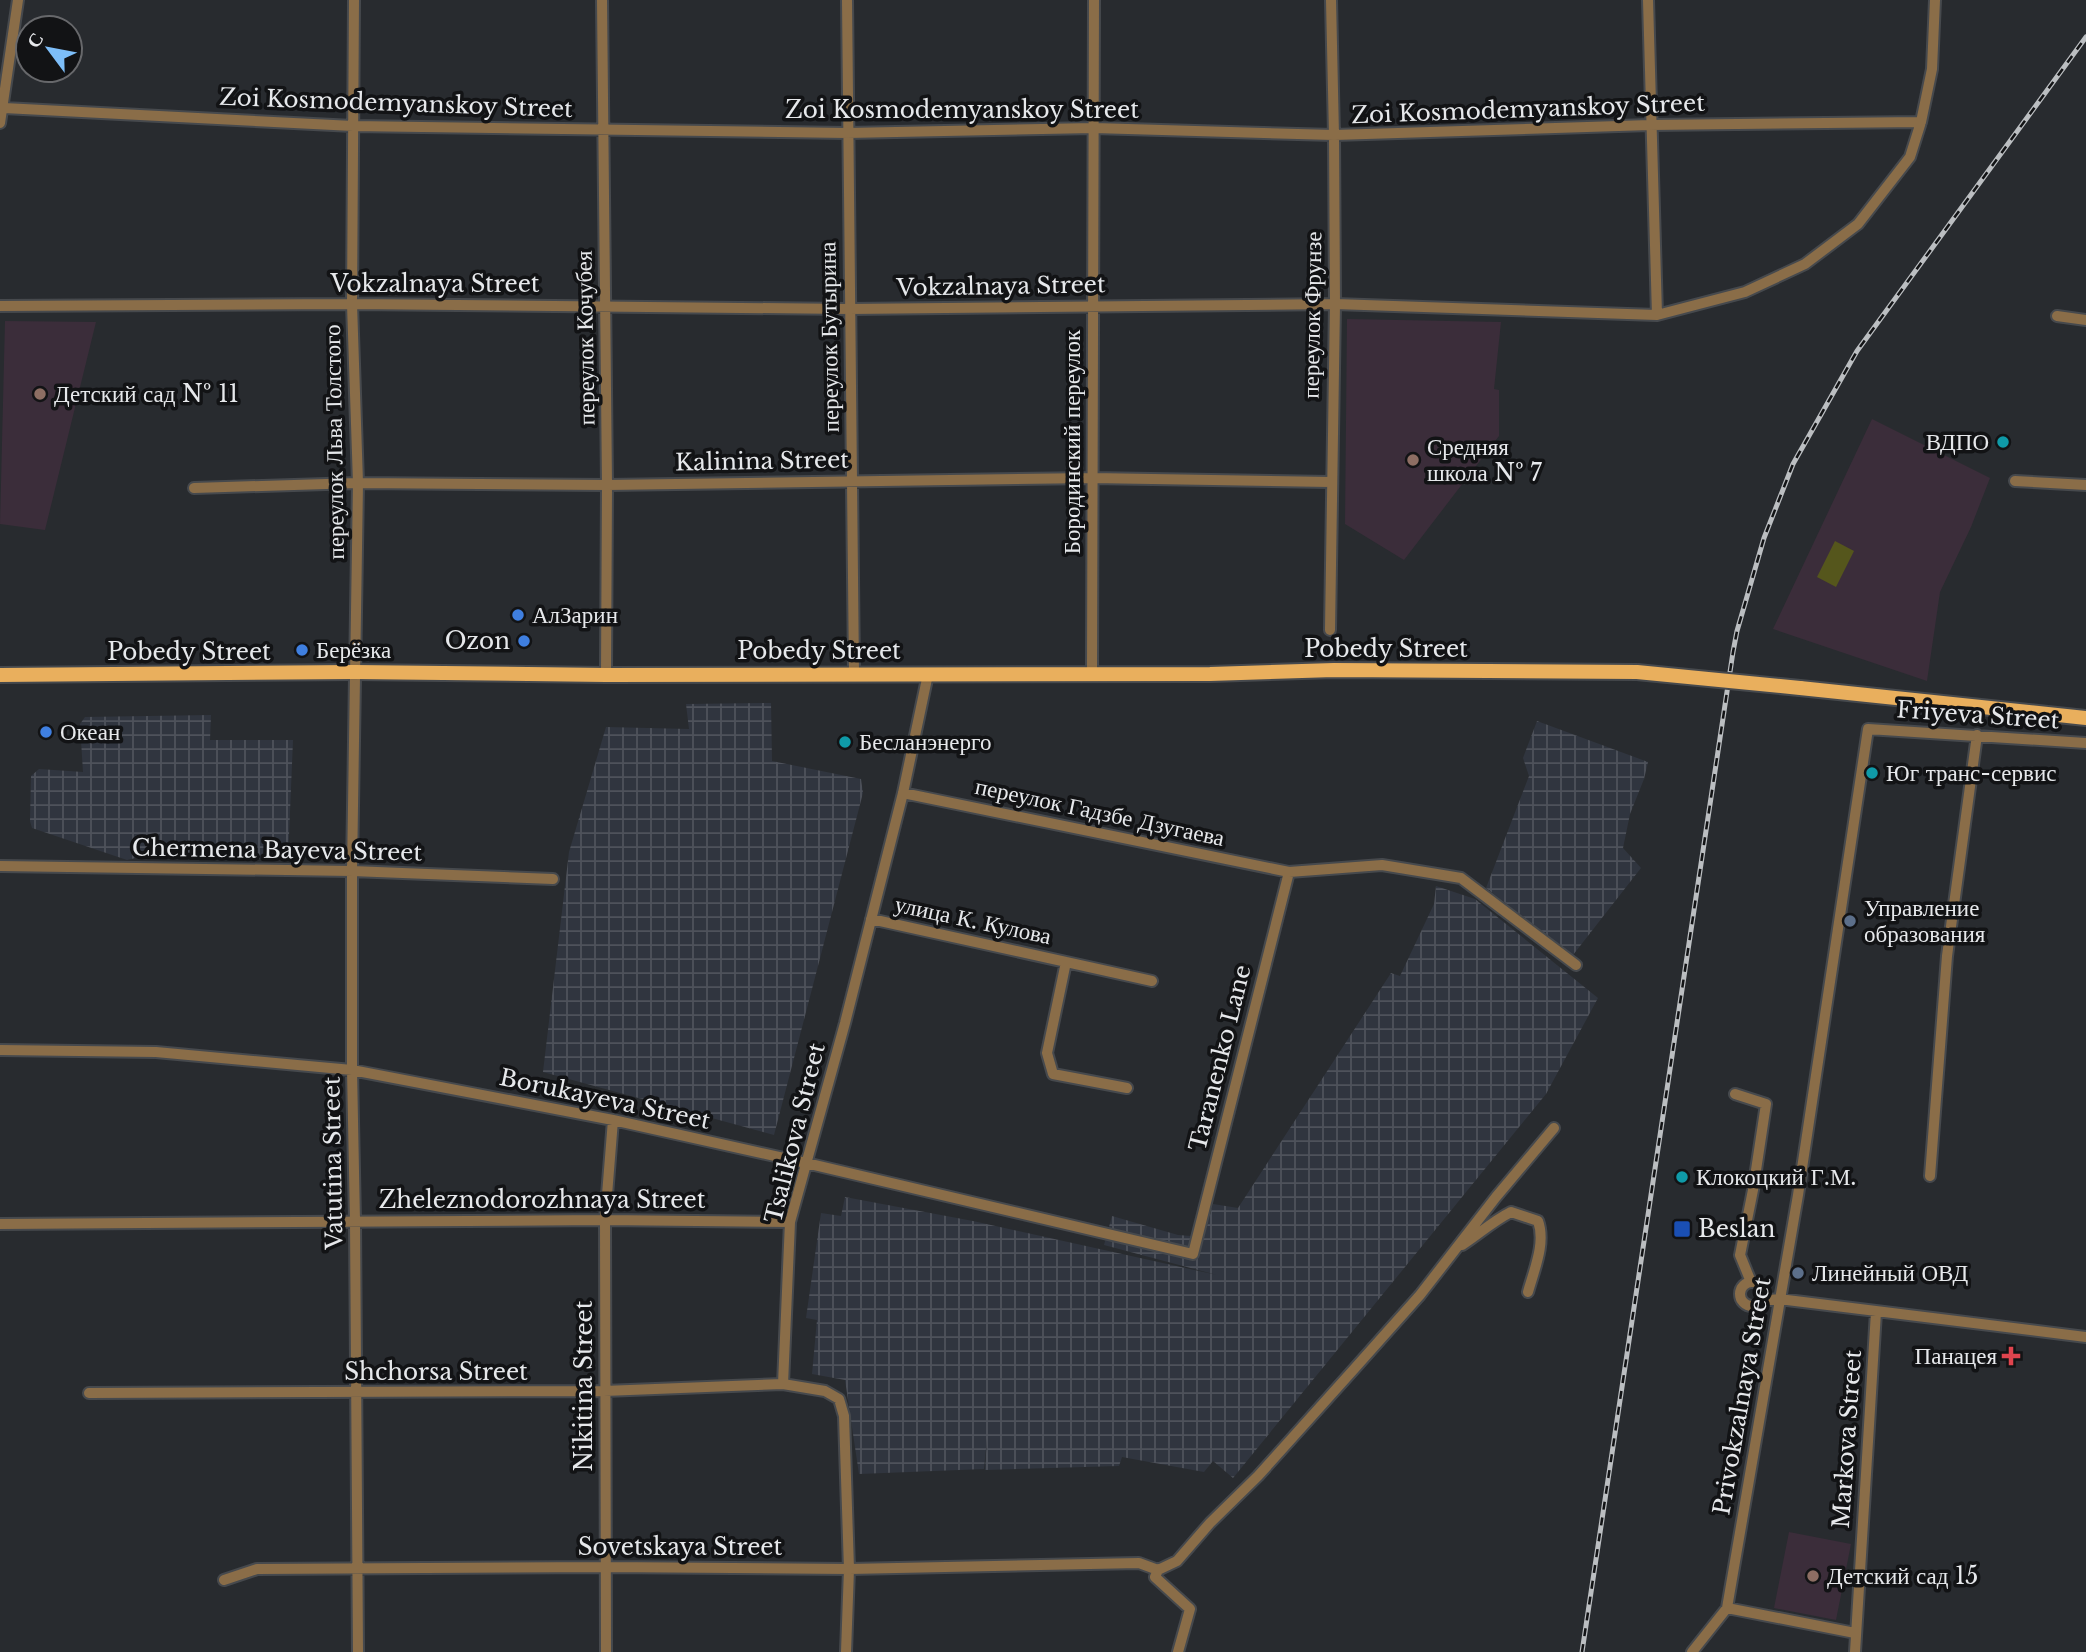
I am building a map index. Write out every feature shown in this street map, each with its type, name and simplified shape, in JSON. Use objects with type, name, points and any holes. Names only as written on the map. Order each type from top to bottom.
[{"type":"main road","name":"Pobedy Street","points":[[0,675],[1210,674],[1334,670],[1637,672],[2086,718]]},
{"type":"street","points":[[0,123],[18,0]]},
{"type":"street","name":"переулок Льва Толстого","points":[[354,0],[352,304],[358,483],[355,673]]},
{"type":"street","name":"переулок Кочубея","points":[[602,0],[607,485],[606,675]]},
{"type":"street","name":"переулок Бутырина","points":[[848,0],[847,133],[854,673]]},
{"type":"street","name":"Бородинский переулок","points":[[1092,673],[1094,0]]},
{"type":"street","name":"переулок Фрунзе","points":[[1330,630],[1330,482],[1335,304],[1331,0]]},
{"type":"street","points":[[1648,0],[1657,315]]},
{"type":"street","name":"Vokzalnaya Street","points":[[0,306],[352,304],[849,309],[1335,304],[1657,315],[1745,292],[1805,264],[1858,223],[1910,157],[1932,69],[1935,0]]},
{"type":"street","name":"Zoi Kosmodemyanskoy Street","points":[[4,108],[353,126],[847,133],[1094,128],[1334,135],[1650,125],[1921,121]]},
{"type":"street","points":[[2057,316],[2086,320]]},
{"type":"street","name":"Kalinina Street","points":[[194,488],[358,483],[607,485],[1092,478],[1330,482]]},
{"type":"street","points":[[2015,481],[2086,485]]},
{"type":"street","name":"Vatutina Street","points":[[355,673],[352,1070],[358,1652]]},
{"type":"street","name":"Tsalikova Street","points":[[783,1384],[790,1223],[903,793],[928,674]]},
{"type":"street","name":"Friyeva Street","points":[[1868,729],[2086,743]]},
{"type":"street","name":"Privokzalnaya Street","points":[[1727,1608],[1798,1195],[1868,729]]},
{"type":"street","points":[[1930,1177],[1947,956],[1977,734]]},
{"type":"street","name":"переулок Гадзбе Дзугаева","points":[[903,793],[1289,872],[1382,864],[1461,878],[1576,965]]},
{"type":"street","name":"Chermena Bayeva Street","points":[[0,866],[352,872],[553,879]]},
{"type":"street","name":"Taranenko Lane","points":[[1192,1254],[1289,872]]},
{"type":"street","name":"улица К. Кулова","points":[[871,919],[1152,981]]},
{"type":"street","name":"улица К. Кулова","points":[[1066,962],[1047,1053],[1053,1074],[1127,1088]]},
{"type":"street","name":"Borukayeva Street","points":[[0,1050],[156,1052],[352,1070],[613,1120],[1192,1254]]},
{"type":"street","points":[[1735,1094],[1766,1104],[1740,1255],[1747,1280]]},
{"type":"street","name":"Nikitina Street","points":[[606,1652],[605,1220],[613,1120]]},
{"type":"street","points":[[1178,1652],[1190,1609],[1154,1577],[1158,1570],[1177,1561],[1210,1523],[1258,1476],[1420,1295],[1554,1128]]},
{"type":"street","points":[[1454,1251],[1480,1234],[1493,1221],[1511,1212],[1538,1221],[1541,1230],[1528,1292]]},
{"type":"street","name":"Zheleznodorozhnaya Street","points":[[0,1224],[605,1220],[790,1223]]},
{"type":"street","points":[[1747,1280],[1740,1290],[1742,1301],[1752,1306],[1762,1296]]},
{"type":"street","points":[[1747,1280],[1759,1285],[1762,1296]]},
{"type":"street","points":[[1762,1296],[2086,1337]]},
{"type":"street","name":"Markova Street","points":[[1855,1652],[1876,1312]]},
{"type":"street","points":[[783,1384],[825,1391],[839,1399],[844,1416],[849,1569],[846,1652]]},
{"type":"street","name":"Shchorsa Street","points":[[89,1393],[604,1391],[783,1384]]},
{"type":"street","name":"Sovetskaya Street","points":[[223,1580],[257,1569],[849,1569],[1139,1563],[1158,1570]]},
{"type":"street","points":[[1692,1652],[1727,1608],[1856,1633]]},
{"type":"shaded area","name":"Средняя школа № 7","points":[[1347,319],[1501,322],[1494,389],[1499,390],[1499,436],[1404,560],[1345,524]]},
{"type":"shaded area","name":"Детский сад № 11","points":[[5,321],[96,322],[45,530],[0,524]]},
{"type":"shaded area","points":[[1872,419],[1990,478],[1971,527],[1940,592],[1927,681],[1773,629]]},
{"type":"shaded area","points":[[1835,541],[1854,551],[1836,587],[1817,577]]},
{"type":"shaded area","points":[[771,703],[772,761],[861,779],[863,793],[774,1135],[543,1072],[569,852],[606,727],[689,729],[686,704]]},
{"type":"shaded area","points":[[211,715],[210,740],[293,740],[288,860],[148,855],[127,860],[32,828],[31,776],[39,769],[83,772],[80,724],[85,717]]},
{"type":"shaded area","points":[[1537,721],[1648,762],[1630,814],[1623,848],[1641,868],[1573,955],[1486,888],[1529,776],[1523,758]]},
{"type":"shaded area","points":[[1436,886],[1475,899],[1598,998],[1546,1094],[1233,1478],[1213,1461],[1204,1472],[1122,1457],[1119,1466],[985,1470],[987,1438],[984,1469],[859,1474],[845,1380],[812,1374],[817,1320],[806,1318],[821,1213],[841,1216],[845,1197],[973,1221],[1217,1275],[1104,1245],[1112,1216],[1178,1235],[1204,1237],[1213,1204],[1238,1208],[1391,973],[1400,976],[1434,904]]},
{"type":"shaded area","name":"Детский сад 15","points":[[1789,1532],[1851,1544],[1836,1620],[1774,1608]]},
{"type":"railway","points":[[1582,1652],[1733,652],[1764,538],[1793,464],[1857,351],[2086,37]]},
{"type":"place","name":"Детский сад № 11","points":[[40,394]]},
{"type":"place","name":"ВДПО","points":[[2003,442]]},
{"type":"place","name":"Средняя школа № 7","points":[[1413,460]]},
{"type":"place","name":"АлЗарин","points":[[518,615]]},
{"type":"place","name":"Ozon","points":[[524,641]]},
{"type":"place","name":"Берёзка","points":[[302,650]]},
{"type":"place","name":"Океан","points":[[46,732]]},
{"type":"place","name":"Бесланэнерго","points":[[845,742]]},
{"type":"place","name":"Юг транс-сервис","points":[[1872,773]]},
{"type":"place","name":"Управление образования","points":[[1850,921]]},
{"type":"place","name":"Клокоцкий Г.М.","points":[[1682,1177]]},
{"type":"place","name":"Beslan","points":[[1682,1229]]},
{"type":"place","name":"Линейный ОВД","points":[[1798,1273]]},
{"type":"place","name":"Панацея","points":[[2011,1356]]},
{"type":"place","name":"Детский сад 15","points":[[1813,1576]]}]
